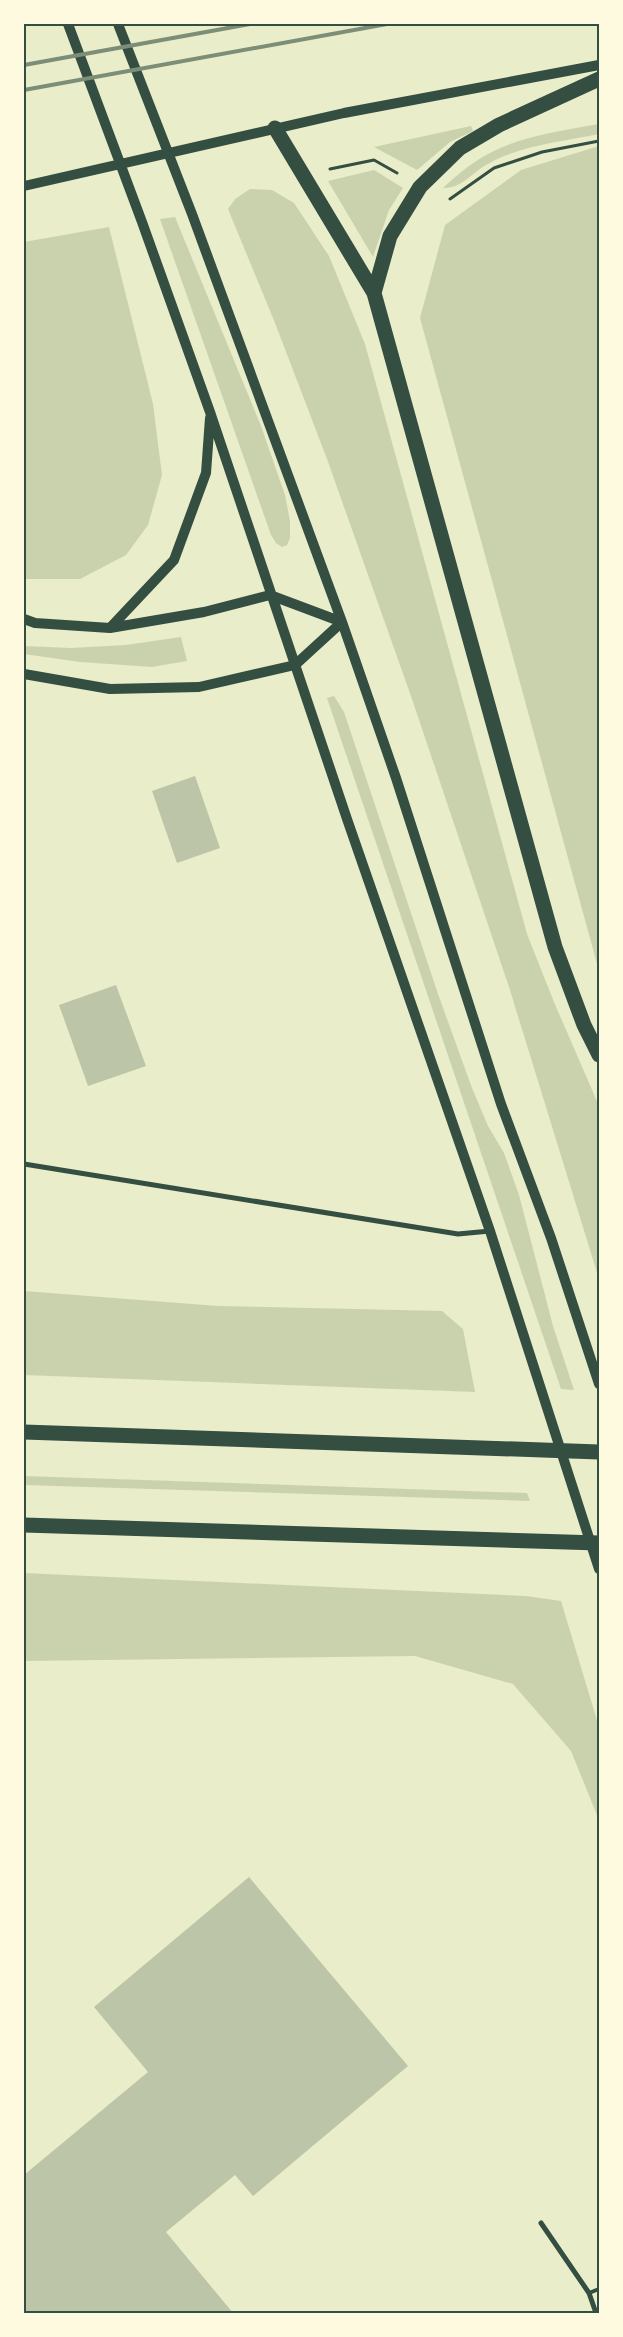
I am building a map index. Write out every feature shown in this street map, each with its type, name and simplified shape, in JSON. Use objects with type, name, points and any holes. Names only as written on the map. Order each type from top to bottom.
[{"type":"highway","points":[[374,293],[390,236],[420,188],[460,148],[499,125],[599,79]]},
{"type":"highway","points":[[275,128],[374,293],[555,947],[584,1025],[599,1055]]},
{"type":"highway","points":[[24,1432],[512,1447],[599,1452]]},
{"type":"highway","points":[[24,1525],[599,1544]]},
{"type":"main road","points":[[68,24],[210,412],[270,595],[490,1231],[599,1569]]},
{"type":"main road","points":[[118,24],[192,214],[342,622],[399,787],[502,1104],[599,1384]]},
{"type":"main road","points":[[24,186],[344,113],[599,65]]},
{"type":"main road","points":[[110,628],[174,560],[206,473],[210,412]]},
{"type":"main road","points":[[24,619],[35,623],[110,628],[204,612],[270,595],[342,622]]},
{"type":"main road","points":[[24,674],[110,689],[199,687],[295,664],[342,622]]},
{"type":"street","points":[[24,1164],[458,1234],[490,1231]]},
{"type":"street","points":[[541,2223],[589,2293],[596,2313]]},
{"type":"lane","points":[[589,2293],[599,2289]]},
{"type":"path","points":[[444,203],[494,168],[542,152],[599,141]]},
{"type":"path","points":[[322,171],[374,160],[405,177]]},
{"type":"green space","points":[[599,124],[599,134],[541,145],[513,153],[486,165],[455,186],[443,188],[480,159],[497,149],[515,142],[554,132]]},
{"type":"green space","points":[[471,126],[473,131],[450,142],[417,170],[374,147]]},
{"type":"green space","points":[[599,146],[599,971],[420,318],[445,225],[521,170]]},
{"type":"green space","points":[[374,170],[403,188],[389,210],[373,257],[328,181]]},
{"type":"green space","points":[[250,189],[272,190],[294,203],[329,256],[365,344],[527,934],[599,1106],[599,1279],[509,987],[412,699],[327,459],[275,323],[228,209],[235,199]]},
{"type":"green space","points":[[175,217],[261,426],[285,495],[290,521],[290,538],[287,545],[282,547],[276,543],[271,535],[160,219]]},
{"type":"green space","points":[[109,227],[153,404],[162,475],[148,525],[126,555],[80,579],[24,579],[24,242]]},
{"type":"green space","points":[[181,637],[187,661],[152,667],[80,662],[24,654],[24,646],[71,648],[126,645]]},
{"type":"green space","points":[[334,696],[344,712],[438,994],[472,1088],[488,1126],[504,1153],[519,1195],[553,1326],[574,1390],[561,1389],[327,698]]},
{"type":"green space","points":[[24,1291],[218,1306],[442,1311],[463,1329],[475,1392],[24,1375]]},
{"type":"green space","points":[[24,1476],[527,1493],[530,1501],[24,1485]]},
{"type":"green space","points":[[24,1573],[526,1596],[561,1601],[599,1727],[599,1820],[571,1751],[513,1684],[415,1656],[24,1661]]},
{"type":"building","points":[[195,776],[220,848],[177,863],[152,791]]},
{"type":"building","points":[[116,985],[146,1066],[88,1086],[59,1005]]},
{"type":"building","points":[[249,1877],[408,2066],[253,2196],[235,2175],[166,2232],[233,2313],[24,2313],[24,2175],[148,2072],[94,2007]]},
{"type":"railway","points":[[24,65],[250,24]]},
{"type":"railway","points":[[24,90],[387,24]]}]
